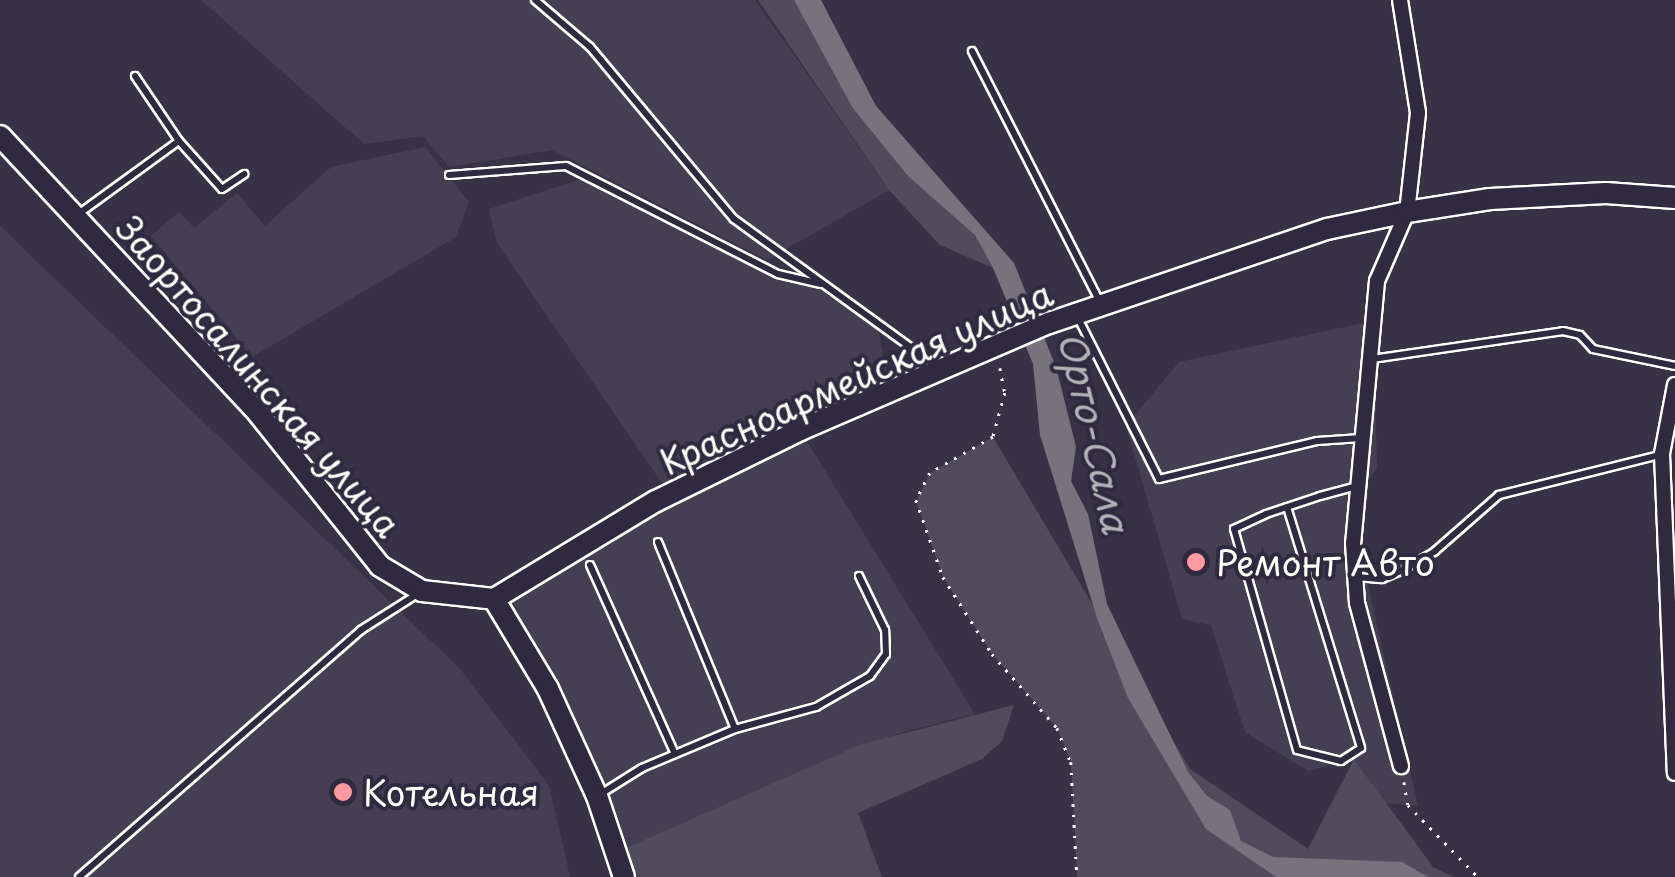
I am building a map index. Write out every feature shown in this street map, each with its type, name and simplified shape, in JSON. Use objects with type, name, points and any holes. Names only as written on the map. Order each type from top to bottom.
[{"type":"street","points":[[1400,0],[1418,113],[1408,212],[1378,280],[1365,438],[1357,486],[1356,577],[1401,766]]},
{"type":"street","name":"Заортосалинская улица","points":[[0,136],[254,408],[380,566],[422,591],[494,599]]},
{"type":"street","name":"Красноармейская улица","points":[[494,599],[643,508],[940,368],[1075,314],[1327,229],[1408,212],[1490,199],[1606,193],[1675,198]]},
{"type":"street","points":[[1675,385],[1662,454],[1675,773]]},
{"type":"street","points":[[494,599],[548,689],[597,796],[624,877]]},
{"type":"lane","points":[[535,0],[590,48],[734,219],[940,368]]},
{"type":"lane","points":[[972,52],[1102,306]]},
{"type":"lane","points":[[135,76],[179,141],[222,189],[244,174]]},
{"type":"lane","points":[[76,215],[179,141]]},
{"type":"lane","points":[[449,176],[566,166],[778,274],[825,286]]},
{"type":"lane","points":[[1075,314],[1096,343],[1159,479],[1318,442],[1365,438]]},
{"type":"lane","points":[[1369,360],[1562,331],[1580,335],[1593,349],[1675,366]]},
{"type":"lane","points":[[1356,577],[1382,579],[1401,571],[1435,551],[1499,495],[1662,454]]},
{"type":"lane","points":[[1287,507],[1361,748],[1341,760],[1298,750],[1234,529],[1287,507],[1357,486]]},
{"type":"lane","points":[[658,542],[736,729]]},
{"type":"lane","points":[[590,565],[676,754]]},
{"type":"lane","points":[[597,796],[676,754],[736,729],[816,707],[870,676],[886,654],[885,630],[859,576]]},
{"type":"lane","points":[[80,877],[361,630],[422,591]]},
{"type":"path","points":[[992,346],[1005,393],[992,437],[930,472],[916,500],[943,578],[992,654],[1057,728],[1071,762],[1077,877]]},
{"type":"path","points":[[1401,766],[1408,805],[1478,877]]},
{"type":"shaded area","points":[[201,0],[755,0],[889,190],[767,260],[552,150],[449,167],[423,136],[364,144]]},
{"type":"shaded area","points":[[758,0],[794,0],[852,107],[975,235],[993,268],[940,245],[889,190]]},
{"type":"shaded area","points":[[794,0],[821,0],[876,106],[1014,263],[1056,367],[1076,447],[1071,481],[1088,514],[1107,604],[1188,772],[1207,796],[1230,810],[1241,841],[1273,857],[1402,862],[1428,877],[1276,877],[1206,829],[1128,698],[1097,618],[1040,435],[1033,364],[993,268],[975,235],[908,176],[852,107]]},
{"type":"shaded area","points":[[425,147],[469,202],[456,237],[252,357],[151,236],[179,212],[194,228],[237,193],[265,226],[331,167]]},
{"type":"shaded area","points":[[581,179],[776,277],[818,288],[878,330],[884,360],[871,375],[795,421],[664,486],[497,243],[489,209]]},
{"type":"shaded area","points":[[0,226],[460,669],[549,785],[570,877],[0,877]]},
{"type":"shaded area","points":[[1373,321],[1377,467],[1365,486],[1362,559],[1418,806],[1386,803],[1354,759],[1308,771],[1245,732],[1211,625],[1182,619],[1124,419],[1135,415],[1179,362]]},
{"type":"shaded area","points":[[800,430],[975,714],[903,732],[617,852],[494,599]]},
{"type":"shaded area","points":[[993,437],[1190,769],[1308,849],[1354,759],[1433,867],[1453,877],[1077,877],[1071,762],[1057,728],[992,654],[943,577],[916,501],[930,473]]},
{"type":"shaded area","points":[[1014,705],[1002,741],[982,759],[858,813],[882,877],[625,877],[617,852],[862,744]]},
{"type":"place","name":"Ремонт Авто","points":[[1196,562]]},
{"type":"place","name":"Котельная","points":[[343,792]]},
{"type":"water label","name":"Орто-Сала","points":[[1095,432]]}]
